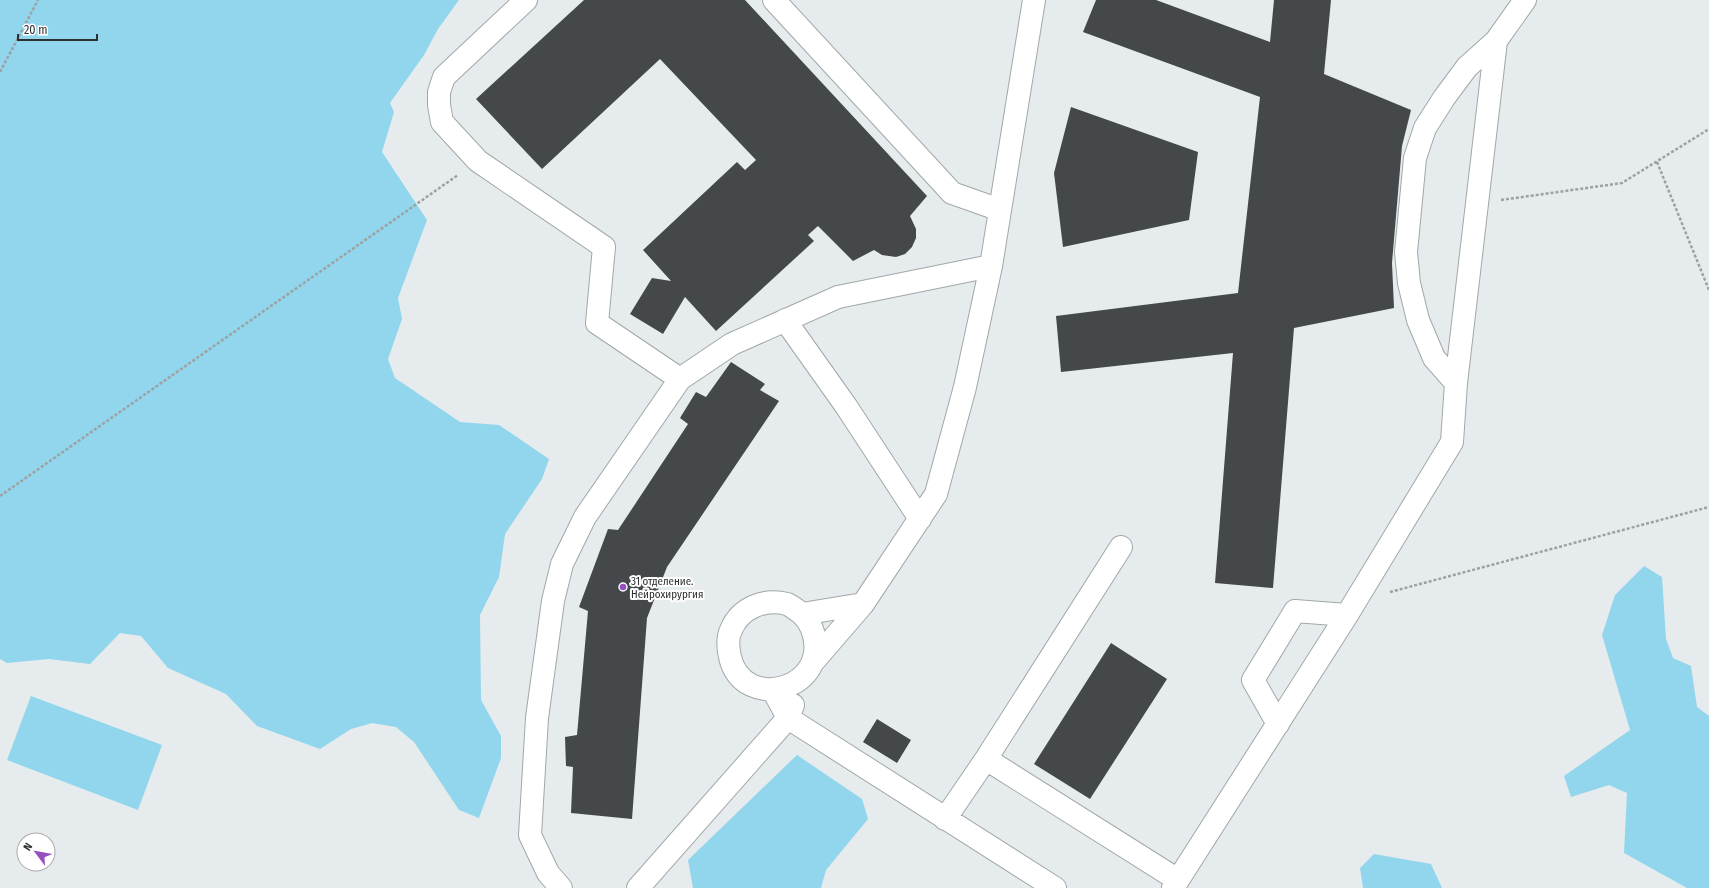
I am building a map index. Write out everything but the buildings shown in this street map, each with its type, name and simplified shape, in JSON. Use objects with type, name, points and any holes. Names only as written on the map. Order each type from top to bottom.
[{"type":"lane","points":[[526,0],[444,76],[440,92],[439,105],[442,122],[478,161],[604,247],[597,323],[680,379]]},
{"type":"lane","points":[[774,0],[952,193],[1000,210]]},
{"type":"lane","points":[[638,888],[788,718],[808,669],[816,645],[812,628],[802,614],[788,605],[771,602],[754,606],[740,615],[731,630],[728,647],[731,664],[741,678],[756,687],[773,690],[790,686],[808,669],[863,604],[936,494],[965,387],[991,266],[1034,0]]},
{"type":"lane","points":[[1456,383],[1434,358],[1418,320],[1409,283],[1406,252],[1415,158],[1425,128],[1444,98],[1467,67],[1496,41],[1525,0]]},
{"type":"lane","points":[[986,759],[1176,884],[1351,608],[1452,442],[1456,383],[1496,41]]},
{"type":"lane","points":[[562,888],[548,873],[530,835],[537,718],[553,601],[562,564],[585,517],[680,379],[732,344],[838,297],[991,266]]},
{"type":"lane","points":[[786,320],[846,406],[920,519]]},
{"type":"lane","points":[[945,819],[986,759],[1121,547]]},
{"type":"lane","points":[[802,614],[863,604]]},
{"type":"lane","points":[[1278,724],[1253,680],[1295,611],[1351,608]]},
{"type":"lane","points":[[773,690],[788,718],[1054,888]]},
{"type":"path","points":[[0,72],[38,0]]},
{"type":"path","points":[[1477,204],[1622,183],[1709,130]]},
{"type":"path","points":[[0,496],[478,161]]},
{"type":"path","points":[[1657,162],[1709,290]]},
{"type":"path","points":[[1351,608],[1709,507]]},
{"type":"shaded area","points":[[0,0],[459,0],[438,29],[424,55],[390,103],[394,112],[382,152],[427,220],[398,298],[402,319],[388,359],[395,378],[460,422],[499,425],[549,459],[542,479],[505,534],[499,577],[480,615],[481,700],[501,736],[501,758],[479,818],[459,810],[414,742],[396,727],[372,723],[351,729],[320,749],[257,726],[226,694],[168,668],[141,636],[120,633],[90,664],[49,659],[7,663],[0,659]]},
{"type":"shaded area","points":[[1644,566],[1662,577],[1666,639],[1673,658],[1691,666],[1697,707],[1709,716],[1709,888],[1687,888],[1624,853],[1627,793],[1609,785],[1571,797],[1564,776],[1630,730],[1602,635],[1615,595]]},
{"type":"shaded area","points":[[31,696],[162,745],[138,810],[7,760]]},
{"type":"shaded area","points":[[797,755],[862,799],[868,819],[826,870],[821,888],[693,888],[688,860]]},
{"type":"shaded area","points":[[1374,854],[1431,864],[1442,888],[1363,888],[1360,868]]},
{"type":"place","name":"31 отделение. Нейрохирургия","points":[[623,587]]}]
